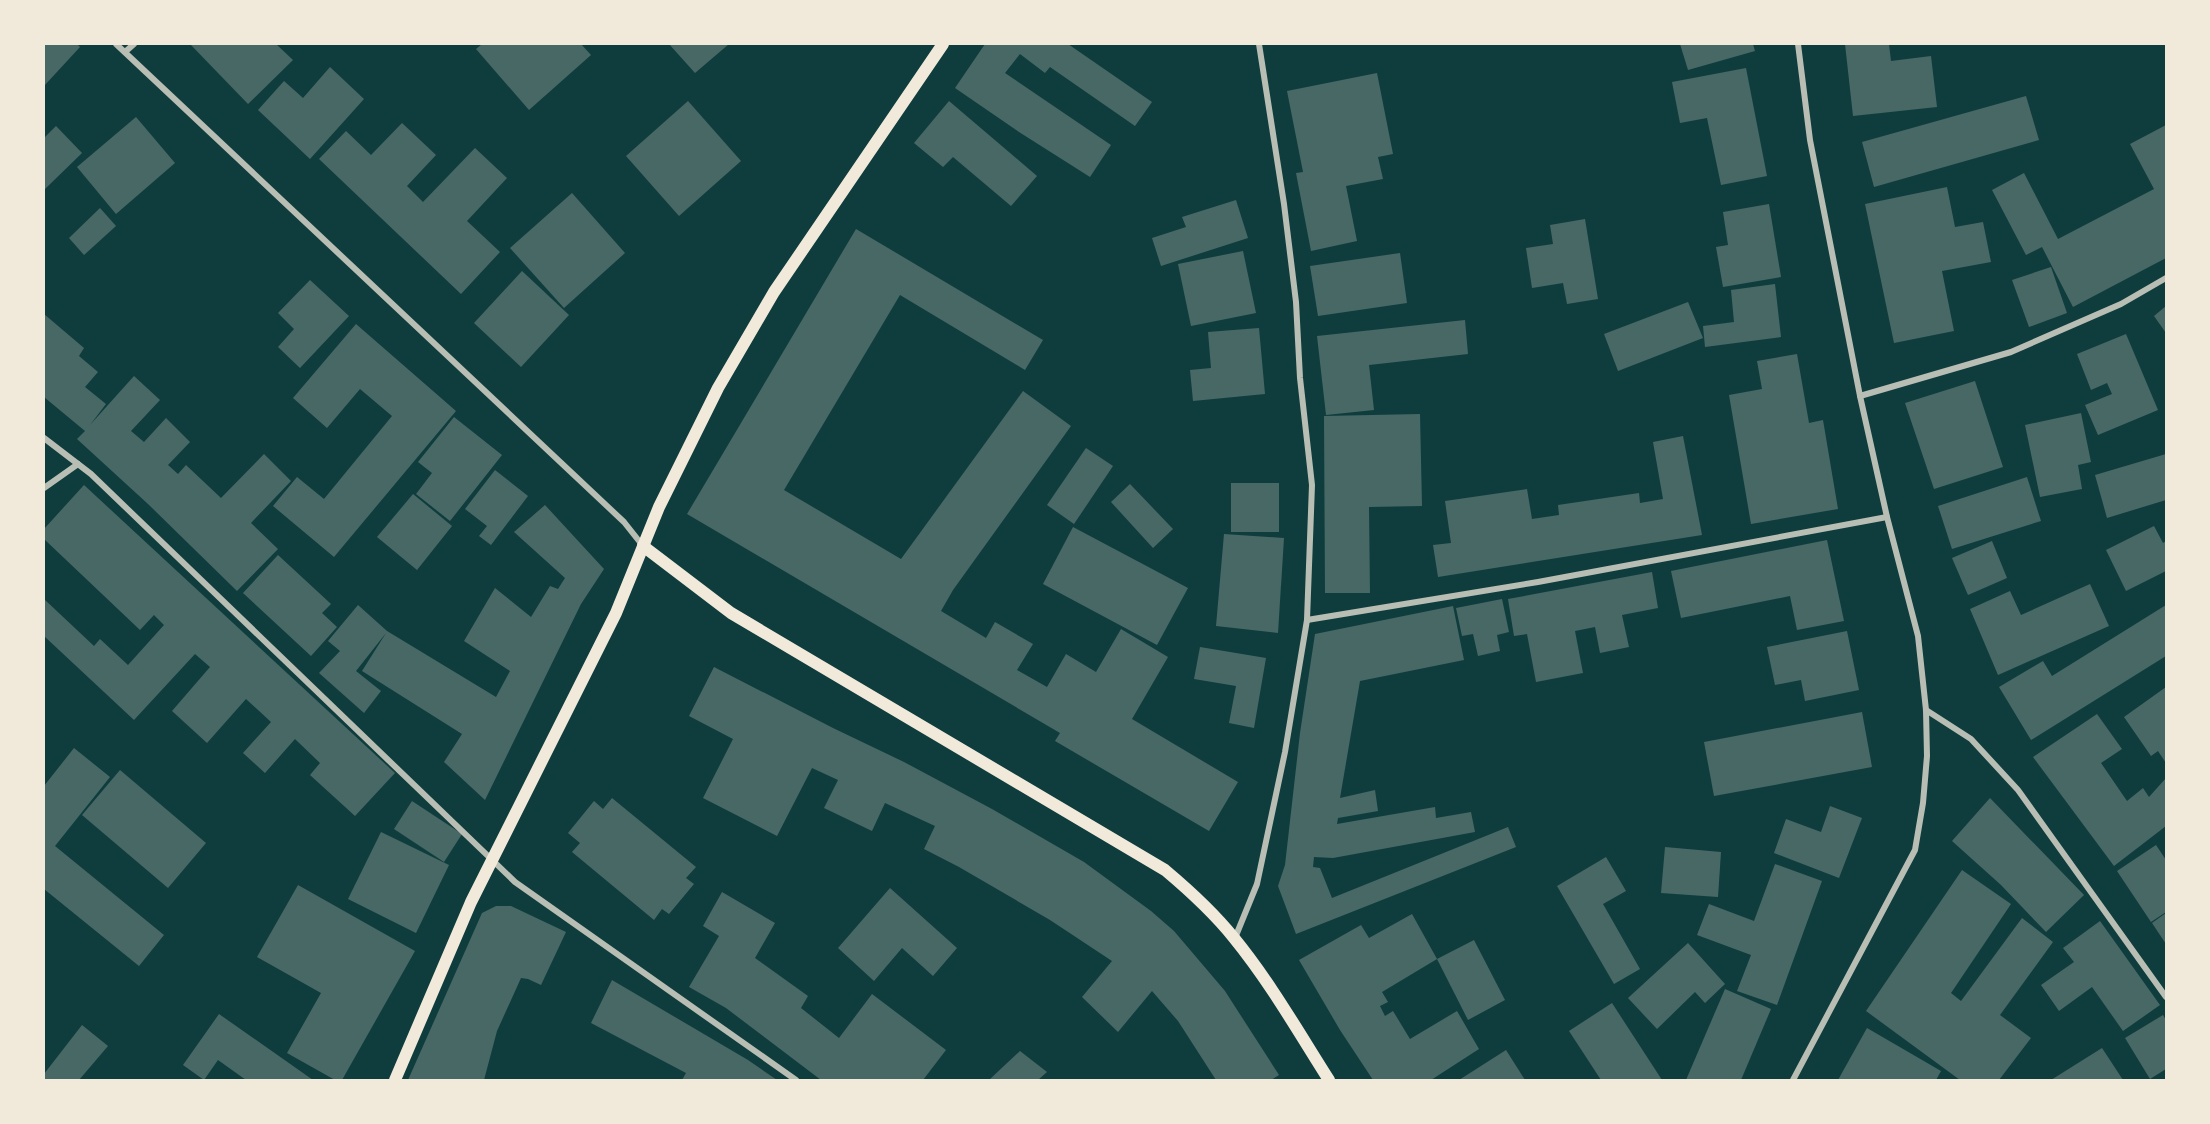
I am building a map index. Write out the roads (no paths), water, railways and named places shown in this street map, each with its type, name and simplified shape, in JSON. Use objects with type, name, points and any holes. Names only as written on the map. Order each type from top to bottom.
[{"type":"main road","points":[[395,1080],[471,902],[616,613],[659,507],[718,388],[774,292],[943,44]]},
{"type":"main road","points":[[643,546],[731,613],[1165,870],[1200,900],[1235,939],[1329,1080]]},
{"type":"street","points":[[116,44],[624,522],[643,546]]},
{"type":"street","points":[[125,52],[134,44]]},
{"type":"street","points":[[1235,939],[1257,884],[1285,752],[1307,620],[1312,485],[1300,378],[1296,302],[1284,204],[1259,44]]},
{"type":"street","points":[[1793,1080],[1915,850],[1923,803],[1927,756],[1926,710],[1918,636],[1887,517],[1860,396],[1810,140],[1798,44]]},
{"type":"street","points":[[1860,396],[2011,352],[2121,304],[2166,278]]},
{"type":"street","points":[[44,438],[91,474],[515,882],[796,1080]]},
{"type":"street","points":[[44,488],[78,464]]},
{"type":"street","points":[[1307,620],[1538,582],[1887,517]]},
{"type":"street","points":[[1926,710],[1971,739],[2018,790],[2166,997]]}]
